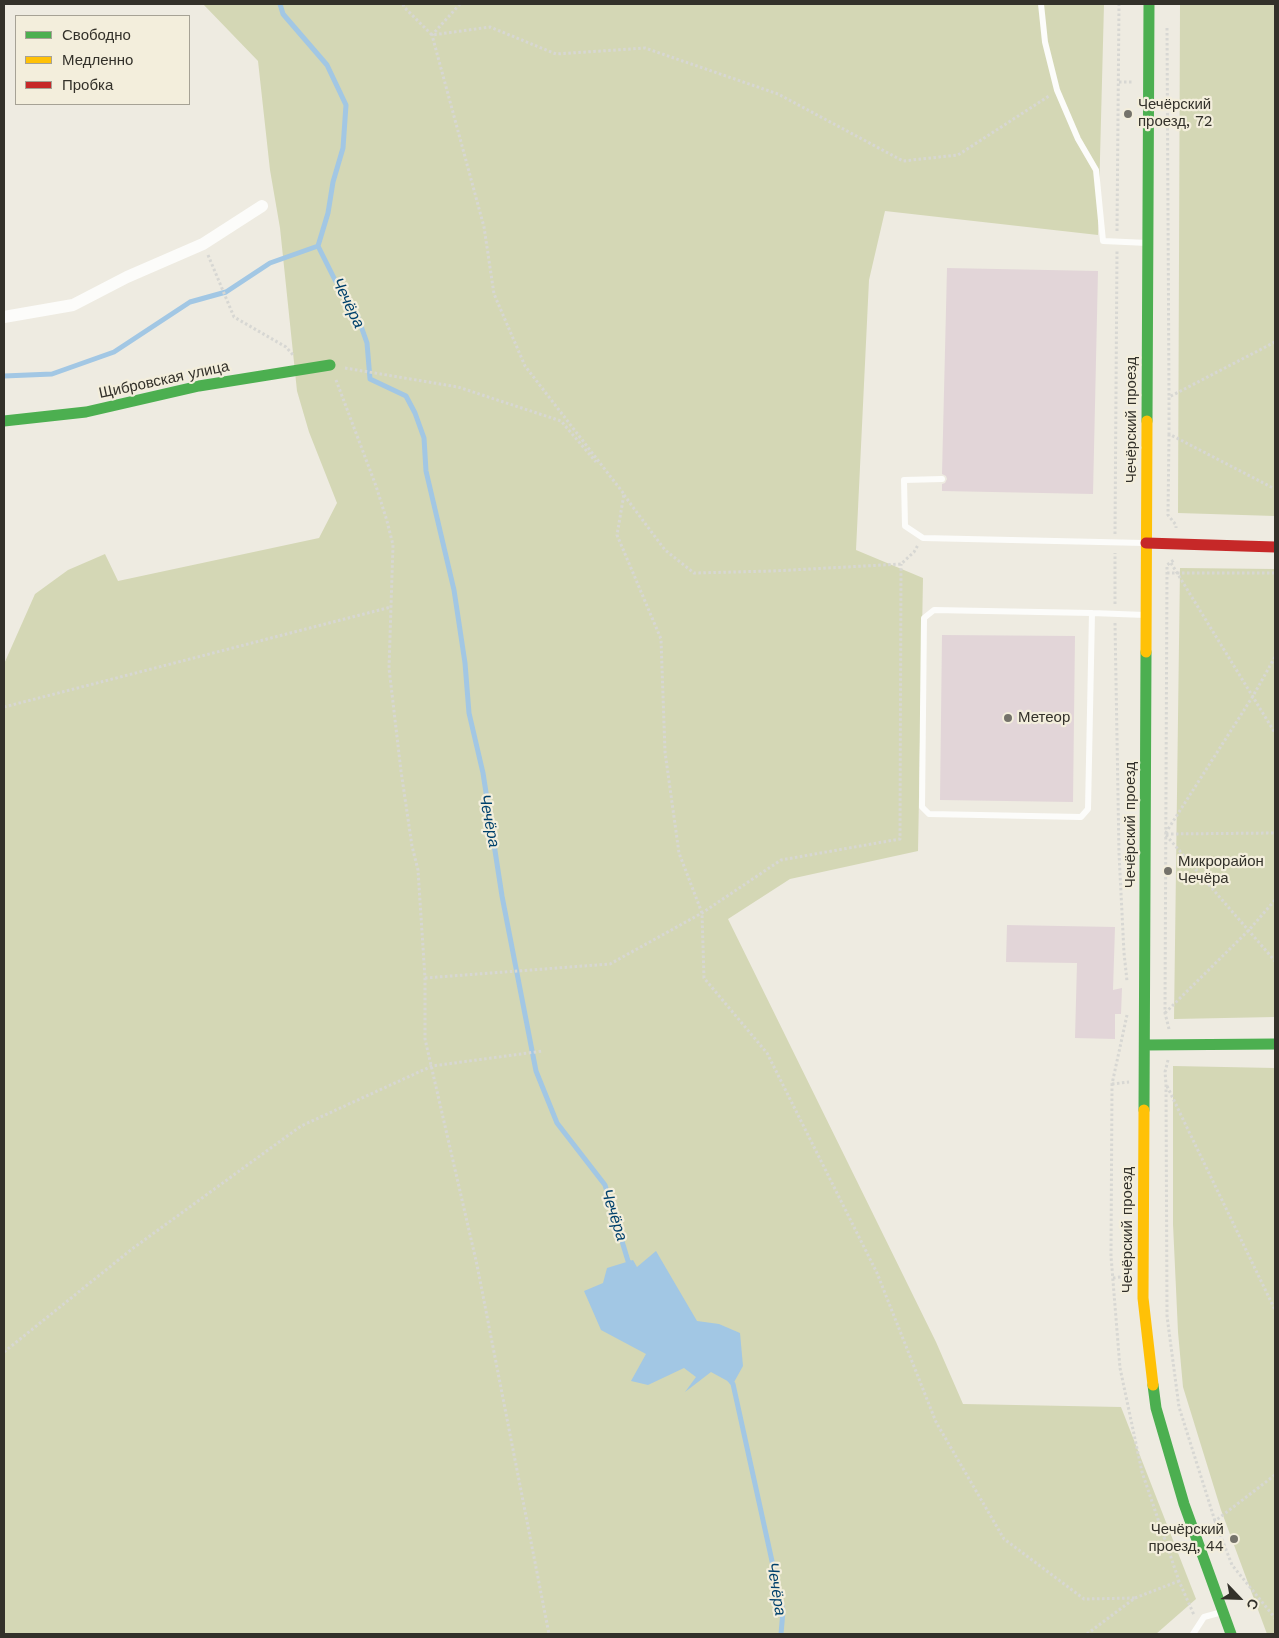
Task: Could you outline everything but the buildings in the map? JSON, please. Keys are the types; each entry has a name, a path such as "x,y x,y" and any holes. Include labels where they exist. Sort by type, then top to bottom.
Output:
{"main road":[{"name":"Чечёрский проезд","path":"1149,4 1143,1298 1156,1408 1184,1504 1231,1634"},
{"name":"Щибровская улица","path":"4,420 86,412 199,386 330,365"},
{"path":"1146,543 1275,547"},
{"path":"1145,1045 1275,1044"}],"street":[{"path":"4,317 73,304 128,276 203,244 262,206"}],"lane":[{"path":"1041,4 1044,42 1058,90 1078,139 1096,170 1103,241 1148,243"},
{"path":"942,480 904,480 905,526 922,538 1146,543"},
{"path":"1092,614 1088,808 1081,817 928,814 922,807 924,618 934,610 1146,615"},
{"path":"1193,1634 1204,1617 1223,1611"}],"path":[{"path":"403,4 432,35 484,228 494,294 525,366 665,550 694,573 773,571 901,564 914,552 922,538"},
{"path":"432,35 460,4"},
{"path":"1115,543 1119,4"},
{"path":"1167,24 1169,434 1275,489"},
{"path":"432,35 490,27 556,54 645,48 778,94 903,161 958,155 1058,90"},
{"path":"203,244 234,317 286,347 306,369"},
{"path":"1169,398 1275,342"},
{"path":"330,365 376,486 393,545 389,668 402,781 412,846 418,870 425,978 425,1039 477,1265 549,1634"},
{"path":"349,368 458,388 561,421 624,494"},
{"path":"624,494 617,535 661,639 665,752 680,853 702,913 704,978 767,1053 878,1273 936,1422 1004,1538 1084,1599 1135,1598"},
{"path":"1170,563 1178,573 1275,733"},
{"path":"425,978 610,964 702,913 782,860 900,839 901,564"},
{"path":"1168,573 1275,573"},
{"path":"4,707 391,607"},
{"path":"1165,834 1275,658"},
{"path":"1166,665 1165,1013 1169,1027 1168,1064 1165,1072 1166,1316 1179,1407 1215,1521 1232,1565 1275,1618"},
{"path":"1165,834 1275,833"},
{"path":"1165,834 1275,961"},
{"path":"1165,1013 1249,930 1275,900"},
{"path":"4,1352 132,1249 301,1126 432,1066 543,1051"},
{"path":"1166,1084 1275,1310"},
{"path":"1215,1521 1275,1475"},
{"path":"1087,1634 1135,1598 1179,1581"}],"green space":[{"path":"203,4 1104,4 1098,235 885,211 869,280 856,550 923,578 918,851 790,879 728,919 936,1342 963,1404 1121,1407 1196,1599 1156,1634 4,1634 4,664 35,594 68,570 105,554 118,581 319,538 337,503 309,432 297,391 280,228 270,170 258,61"},
{"path":"1180,4 1275,4 1275,516 1178,513"},
{"path":"1180,568 1275,569 1275,1017 1174,1019"},
{"path":"1173,1066 1275,1068 1275,1634 1267,1634 1221,1510 1183,1387 1178,1332 1173,1224"}],"water":[{"path":"656,1251 697,1321 719,1324 740,1333 743,1366 733,1384 711,1372 685,1392 696,1377 684,1368 648,1385 631,1381 646,1354 601,1330 584,1291 603,1283 607,1268 633,1260 637,1267"}],"waterway":[{"name":"Чечёра","path":"280,4 283,14 327,65 346,105 343,148 333,182 328,213 318,246 335,280 356,312 367,343 370,379 406,396 415,413 424,438 426,471 454,590 465,663 469,713 483,773 502,896 536,1071 557,1123 605,1185 628,1261 633,1266"},
{"path":"4,376 52,374 114,352 190,302 226,292 270,263 318,246"},
{"name":"Чечёра","path":"729,1379 733,1384 783,1611 781,1634"}],"traffic: fast":[{"path":"1147,421 1149,4"},
{"path":"4,421 86,412 199,386 330,365"},
{"path":"1144,1110 1146,652"},
{"path":"1145,1045 1275,1044"},
{"path":"1153,1385 1156,1408 1184,1504 1231,1634"}],"traffic: slow":[{"path":"1146,652 1147,421"},
{"path":"1144,1110 1143,1298 1153,1385"}],"traffic: jam":[{"path":"1146,543 1275,547"}],"place":[{"name":"Чечёрский проезд, 72","path":"1128,114"},
{"name":"Метеор","path":"1008,718"},
{"name":"Микрорайон Чечёра","path":"1168,871"},
{"name":"Чечёрский проезд, 44","path":"1234,1539"}]}
